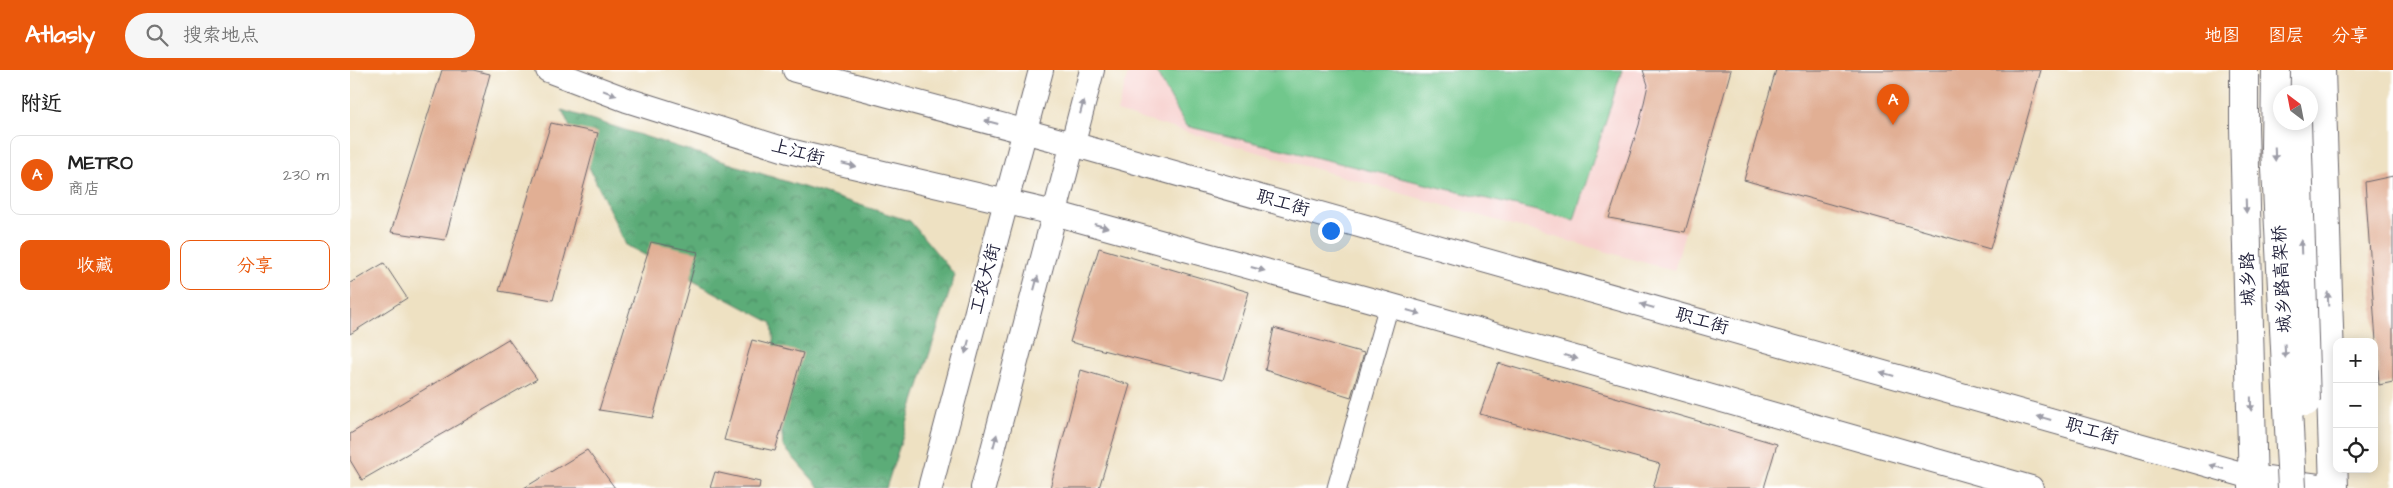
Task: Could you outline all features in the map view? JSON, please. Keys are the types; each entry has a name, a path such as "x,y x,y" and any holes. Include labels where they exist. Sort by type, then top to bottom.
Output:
{"highway":[{"name":"城乡路","path":"2244,70 2252,482"},
{"name":"城乡路高架桥","path":"2276,70 2275,148 2292,488"},
{"path":"2297,70 2297,85"},
{"path":"2321,70 2334,488"},
{"name":"城乡路高架桥","path":"2297,130 2310,488"}],"main road":[{"name":"上江街","path":"548,70 628,100 789,151 1054,213"},
{"path":"795,70 1072,144"},
{"name":"工农大街","path":"930,488 1041,70"},
{"path":"983,488 1092,70"},
{"name":"职工街","path":"1072,144 2252,482 2334,488"},
{"path":"1054,213 1389,305 2031,488"}],"lane":[{"path":"1337,488 1389,305"}],"shaded area":[{"path":"1129,70 1731,70 1674,271 1117,112"}],"green space":[{"path":"1155,70 1622,70 1574,220 1186,126"},
{"path":"562,110 910,221 955,275 886,488 820,488 783,446 772,323 626,245"}],"building":[{"path":"442,70 473,70 490,74 445,240 391,232"},
{"path":"1643,70 1731,70 1685,232 1609,218 1639,125 1648,85"},
{"path":"1776,70 2041,70 1990,249 1744,180"},
{"path":"551,123 598,133 553,300 499,291"},
{"path":"2393,176 2393,382 2379,385 2378,338 2376,338 2365,182"},
{"path":"651,242 698,252 653,418 599,410"},
{"path":"1099,248 1249,292 1223,380 1070,342"},
{"path":"384,263 407,298 350,334 350,283"},
{"path":"1274,328 1364,353 1351,397 1265,370"},
{"path":"508,339 537,379 362,480 350,460 350,434"},
{"path":"752,340 803,353 775,451 724,440"},
{"path":"1498,363 1777,444 1764,488 1653,488 1660,464 1480,414"},
{"path":"1081,370 1130,385 1099,488 1050,488"},
{"path":"587,450 615,488 524,488"},
{"path":"715,472 760,482 759,488 710,488"}],"place":[{"name":"METRO","path":"1893,125"}]}
